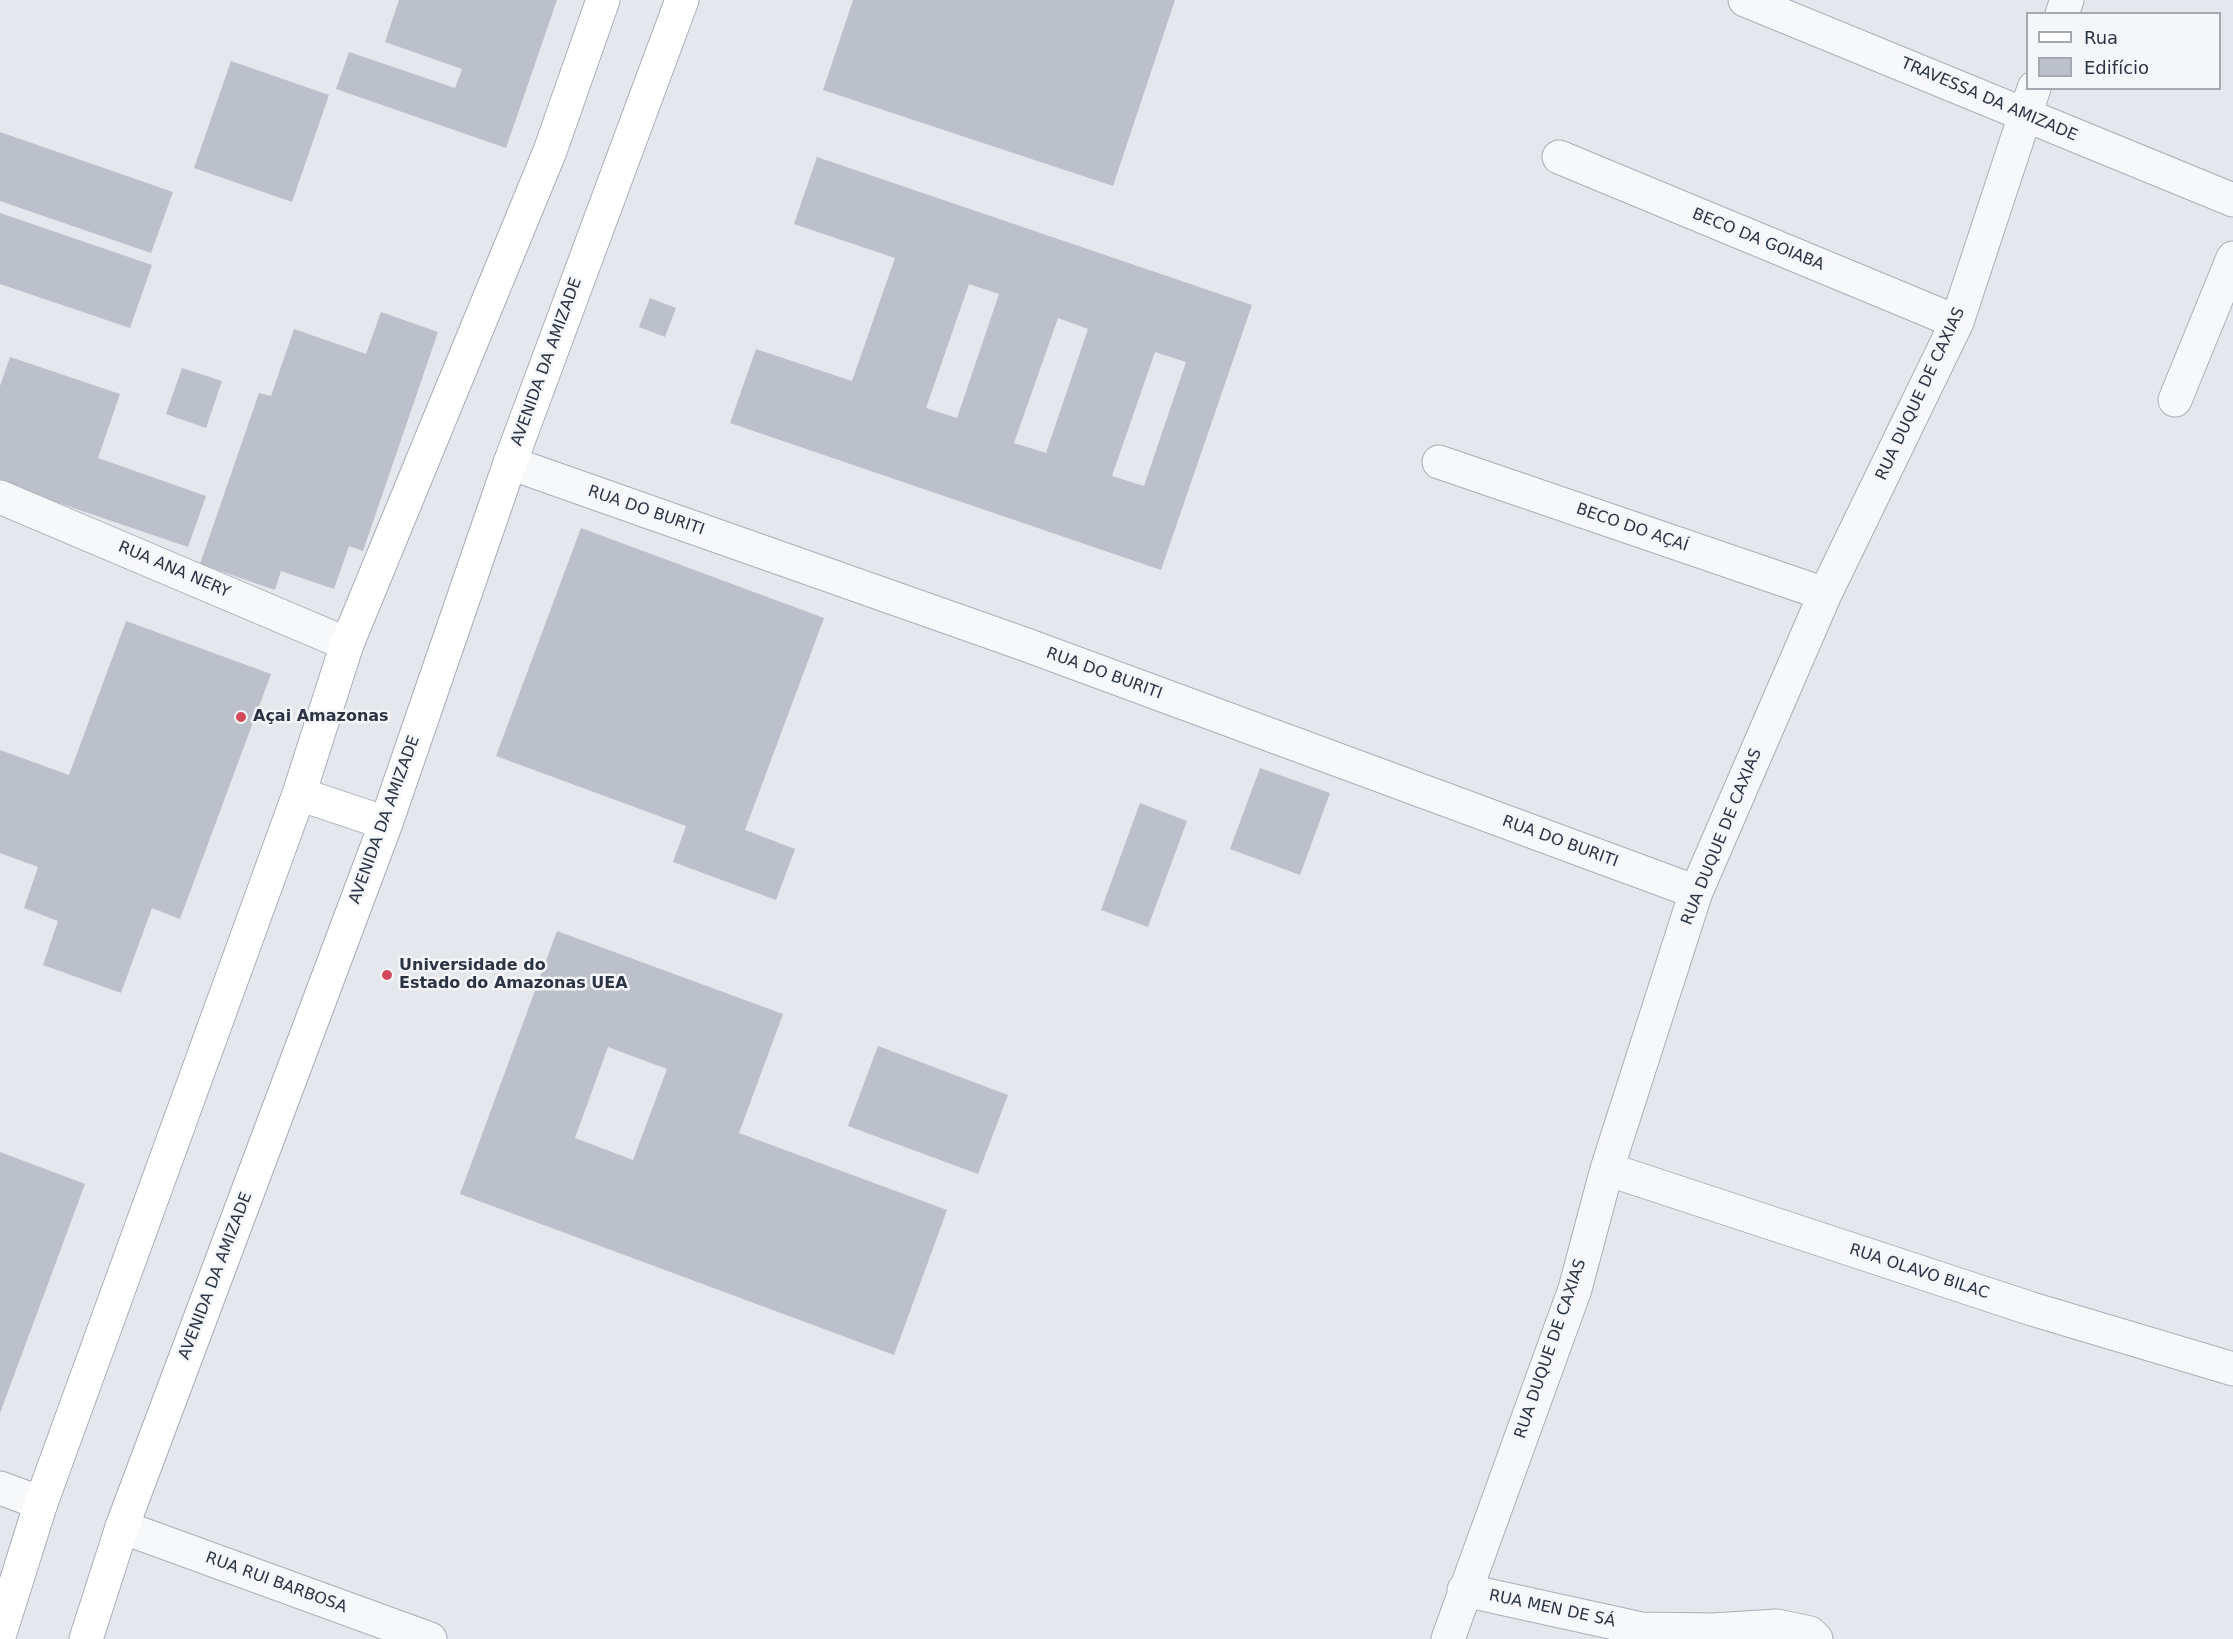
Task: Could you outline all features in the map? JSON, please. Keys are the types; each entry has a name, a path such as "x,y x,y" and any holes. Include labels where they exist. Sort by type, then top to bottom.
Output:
{"main road":[{"path":"0,1633 41,1503 299,794 347,644 550,152 603,0"},
{"name":"AVENIDA DA AMIZADE","path":"86,1639 122,1527 386,823 510,462 682,0"},
{"path":"299,794 386,823"}],"street":[{"name":"TRAVESSA DA AMIZADE","path":"1745,0 2029,102 2233,201"},
{"name":"RUA DUQUE DE CAXIAS","path":"1448,1639 1575,1289 1607,1169 1696,892 1825,594 1957,322 2029,102"},
{"name":"BECO DA GOIABA","path":"1559,157 1957,322"},
{"path":"2175,400 2233,258"},
{"name":"RUA DO BURITI","path":"510,462 1024,644 1696,892"},
{"name":"BECO DO AÇAÍ","path":"1439,462 1825,594"},
{"name":"RUA ANA NERY","path":"0,497 347,644"},
{"name":"RUA OLAVO BILAC","path":"1607,1169 2032,1309 2233,1368"},
{"path":"0,1488 41,1503"},
{"name":"RUA RUI BARBOSA","path":"122,1527 430,1639"},
{"name":"RUA MEN DE SÁ","path":"1464,1590 1642,1629 1713,1630 1777,1626 1810,1633 1816,1639"}],"building":[{"path":"399,0 557,0 506,148 336,89 349,52 455,88 462,69 385,42"},
{"path":"853,0 1175,0 1113,186 823,90"},
{"path":"231,61 329,95 292,202 194,168"},
{"path":"0,132 173,192 151,253 0,201"},
{"path":"817,157 1252,305 1161,570 730,423 756,349 852,381 895,258 794,224","holes":["969,284 999,294 957,418 926,408","1058,318 1088,329 1046,453 1014,443","1155,352 1186,362 1144,486 1112,476"]},
{"path":"0,213 152,265 130,328 0,284"},
{"path":"650,298 676,308 665,337 639,327"},
{"path":"381,312 438,332 363,551 349,546 334,589 281,571 275,590 200,564 259,393 271,396 294,329 366,354"},
{"path":"10,357 120,394 98,458 206,496 188,547 0,483 0,386"},
{"path":"182,368 222,381 206,428 166,414"},
{"path":"581,528 824,618 745,830 795,849 776,900 673,862 686,826 496,756"},
{"path":"126,621 271,674 180,919 152,908 121,993 43,965 58,921 24,908 38,867 0,853 0,750 69,775"},
{"path":"1260,768 1330,793 1300,875 1230,849"},
{"path":"1140,803 1187,821 1148,927 1101,910"},
{"name":"Universidade do Estado do Amazonas UEA","path":"557,931 783,1014 739,1133 947,1210 894,1355 460,1194","holes":["608,1047 667,1069 633,1160 575,1138"]},
{"path":"878,1046 1008,1095 978,1174 848,1126"},
{"path":"0,1152 85,1184 0,1413"}],"place":[{"name":"Açai Amazonas","path":"241,717"},
{"name":"Universidade do Estado do Amazonas UEA","path":"387,975"}]}
